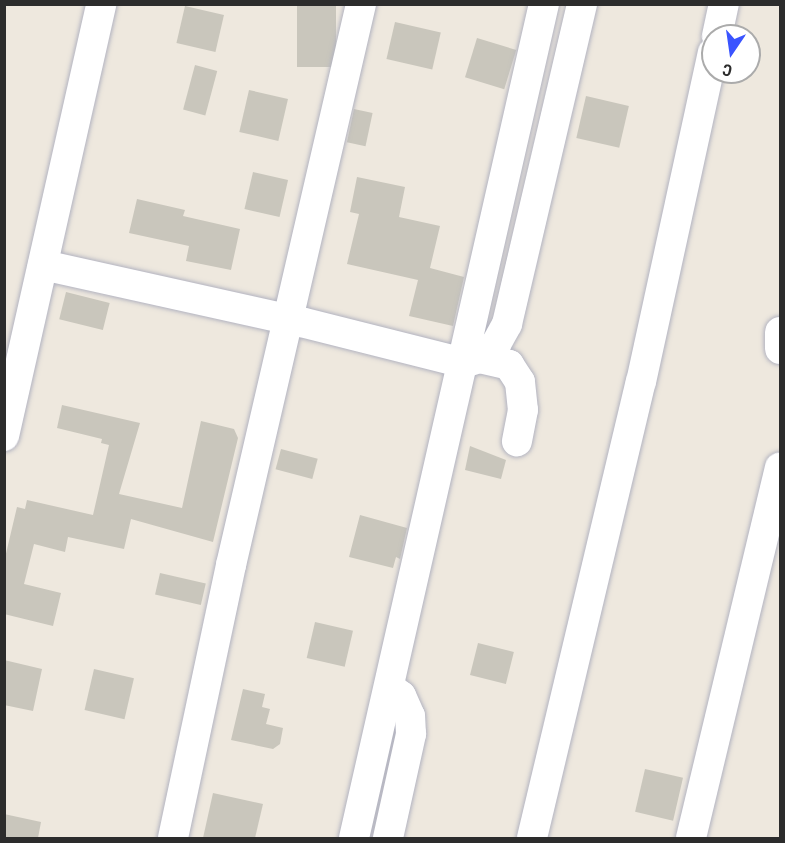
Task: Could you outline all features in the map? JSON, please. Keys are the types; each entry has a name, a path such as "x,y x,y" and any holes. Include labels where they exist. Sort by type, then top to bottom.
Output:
{"street":[{"path":"4,436 101,4"},
{"path":"173,838 361,4"},
{"path":"354,838 389,687 471,361 544,4"},
{"path":"471,361 496,344 507,324 582,4"},
{"path":"720,24 724,4"},
{"path":"532,838 641,382 706,84"},
{"path":"43,265 471,361 509,365 520,381 523,410 517,441"},
{"path":"780,332 780,349"},
{"path":"691,838 780,468"},
{"path":"388,838 411,734 406,706 401,696 389,687"}],"building":[{"path":"297,4 336,4 336,67 297,67"},
{"path":"185,6 224,15 215,52 176,43"},
{"path":"395,22 441,33 432,70 386,59"},
{"path":"477,38 516,50 504,89 465,77"},
{"path":"195,65 217,71 205,115 183,109"},
{"path":"249,90 288,99 278,141 239,132"},
{"path":"586,96 629,106 619,148 576,138"},
{"path":"354,109 373,113 366,146 347,142"},
{"path":"253,172 288,180 280,217 244,209"},
{"path":"357,177 405,187 399,217 440,226 430,268 464,277 453,326 409,316 418,280 347,264 359,214 350,212"},
{"path":"137,199 185,210 183,216 240,229 231,270 186,261 189,246 129,233"},
{"path":"66,292 110,303 103,330 59,319"},
{"path":"62,405 140,423 119,494 182,508 201,421 234,429 238,438 213,542 131,519 124,549 68,537 65,552 34,544 24,584 61,593 53,626 4,614 4,562 17,507 25,509 27,500 93,515 109,445 101,443 102,439 57,428"},
{"path":"470,446 506,460 501,479 465,470"},
{"path":"281,449 318,459 312,479 276,469"},
{"path":"360,515 407,528 400,559 396,557 393,568 349,557"},
{"path":"160,573 206,584 201,605 155,594"},
{"path":"315,622 353,631 345,667 307,658"},
{"path":"478,643 514,652 506,684 470,675"},
{"path":"4,660 42,669 33,711 4,705"},
{"path":"94,669 134,678 125,719 85,710"},
{"path":"243,689 265,694 262,707 270,709 266,724 283,728 280,744 273,749 231,740"},
{"path":"645,769 683,778 673,821 635,812"},
{"path":"213,793 263,804 255,838 203,838"},
{"path":"4,814 41,822 38,838 4,838"}]}
